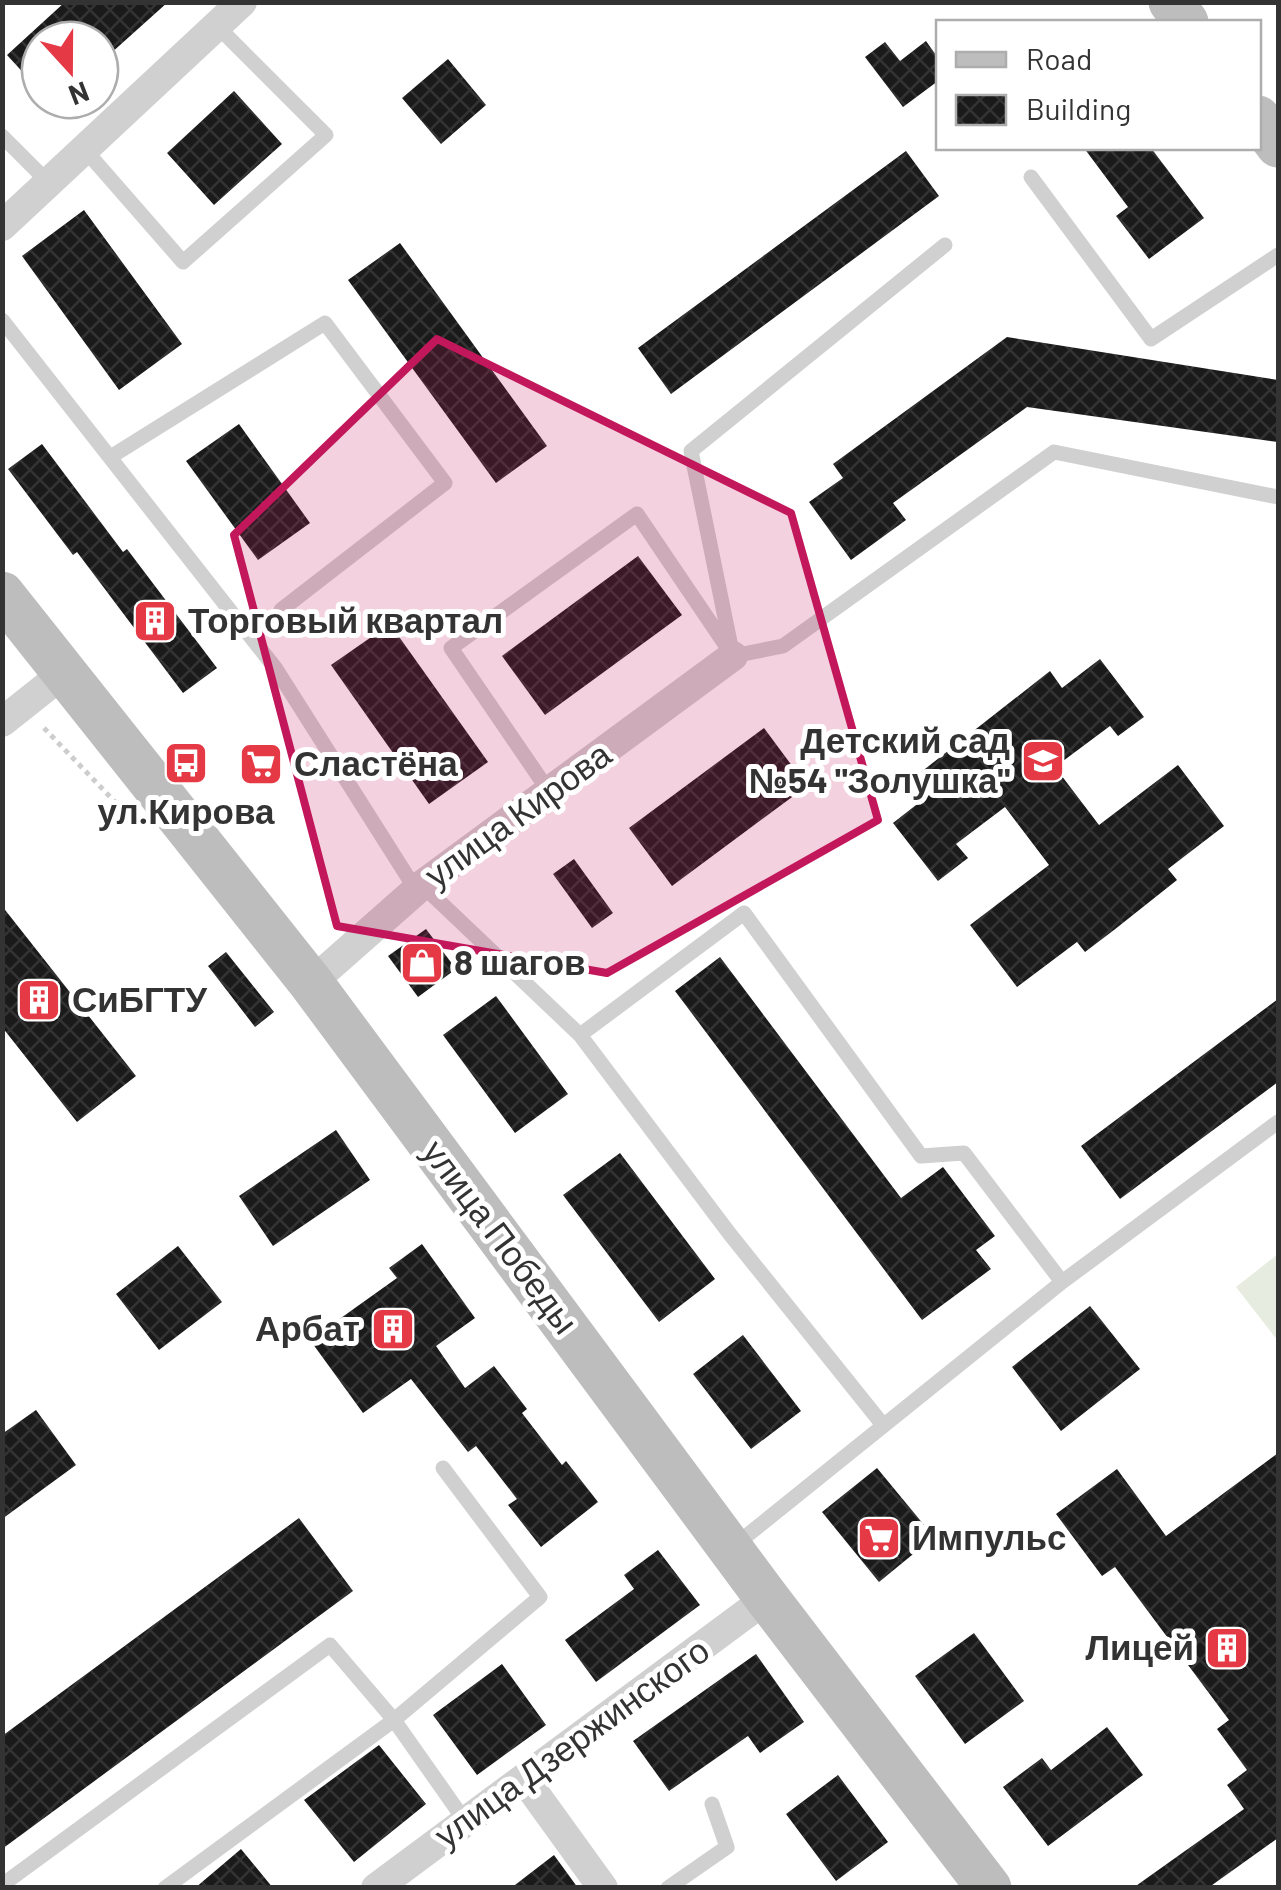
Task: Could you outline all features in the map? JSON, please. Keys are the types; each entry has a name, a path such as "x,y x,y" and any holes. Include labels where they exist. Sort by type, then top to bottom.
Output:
{"street":[{"path":"2,226 242,2"},
{"path":"1261,122 1278,145"},
{"name":"улица Победы","path":"2,594 310,983 988,1888"},
{"name":"улица Кирова","path":"310,983 422,884 550,794 733,656"},
{"path":"2,722 65,672"},
{"name":"улица Дзержинского","path":"376,1888 767,1598"},
{"path":"526,1780 603,1888"}],"lane":[{"path":"86,150 183,262 326,135 217,26"},
{"path":"2,136 48,183"},
{"path":"1031,177 1152,339 1278,256"},
{"path":"733,656 691,452 945,245"},
{"path":"2,320 276,669 408,878 422,884 580,1035 729,1234 884,1425"},
{"path":"112,456 326,323 446,483 281,610"},
{"path":"733,656 783,646 1054,452 1278,496"},
{"path":"550,794 451,648 637,514 733,656"},
{"path":"580,1035 744,913 921,1156 964,1153 1062,1282"},
{"path":"731,1549 1062,1282 1278,1122"},
{"path":"165,1888 394,1720 540,1596 443,1468"},
{"path":"2,1885 330,1644 394,1720 466,1821"},
{"path":"668,1888 727,1847 712,1804"}],"highlighted area":[{"path":"437,339 791,513 878,820 607,973 337,926 234,535"}],"shaded area":[{"path":"1278,1254 1278,1341 1236,1287"}],"building":[{"path":"65,2 168,2 120,45 120,20 45,20"},
{"path":"926,41 936,55 936,82 903,107 865,57 885,42 900,61"},
{"path":"20,43 20,69 7,55"},
{"path":"448,59 486,105 441,144 402,98"},
{"path":"234,91 282,144 214,205 167,153"},
{"path":"1085,150 1153,150 1204,218 1149,259 1116,216 1128,207"},
{"path":"906,151 939,196 671,394 638,348"},
{"path":"84,210 182,344 119,390 22,256"},
{"path":"400,243 547,446 496,483 348,280"},
{"path":"1007,337 1278,380 1278,442 1027,407 893,503 906,520 851,560 809,502 843,478 833,464"},
{"path":"239,424 310,523 258,560 186,461"},
{"path":"42,444 217,668 183,693 77,552 73,555 8,469"},
{"path":"638,556 682,615 545,715 502,656"},
{"path":"390,624 488,762 429,804 331,665"},
{"path":"1100,659 1144,717 1118,736 1110,726 1055,767 1099,825 1178,765 1224,826 1168,869 1177,880 1114,930 1085,952 1077,942 1017,987 970,925 1049,865 1005,807 956,844 968,858 938,881 893,823 930,794 916,776 1050,671 1062,688"},
{"path":"764,728 807,786 672,886 629,828"},
{"path":"574,859 613,913 592,928 553,874"},
{"name":"СиБГТУ","path":"2,906 136,1076 77,1122 2,1027"},
{"name":"8 шагов","path":"426,929 456,969 418,997 388,956"},
{"path":"226,952 274,1012 255,1027 208,966"},
{"path":"720,957 901,1198 943,1167 995,1236 976,1250 991,1269 922,1320 675,991"},
{"path":"496,996 568,1094 515,1133 443,1035"},
{"path":"1278,999 1278,1082 1120,1199 1081,1146"},
{"path":"336,1130 370,1180 273,1246 239,1196"},
{"path":"620,1153 715,1279 659,1322 563,1195"},
{"path":"422,1244 475,1318 436,1346 465,1388 494,1366 527,1409 522,1413 562,1465 566,1461 598,1502 541,1547 508,1505 517,1499 476,1446 468,1452 411,1379 363,1413 310,1340 397,1278 389,1268"},
{"path":"178,1246 222,1302 159,1350 116,1294"},
{"path":"1090,1306 1140,1369 1061,1431 1012,1367"},
{"path":"743,1335 801,1411 751,1449 693,1374"},
{"path":"36,1410 76,1465 2,1519 2,1434"},
{"name":"Лицей","path":"1278,1453 1278,1838 1208,1888 1133,1888 1244,1809 1227,1785 1247,1770 1217,1729 1229,1720 1115,1567 1102,1576 1056,1514 1117,1469 1166,1536"},
{"path":"877,1468 934,1537 879,1582 822,1512"},
{"path":"299,1518 353,1591 2,1849 2,1736"},
{"path":"658,1550 700,1605 596,1682 565,1640 634,1589 624,1575"},
{"path":"974,1633 1024,1701 965,1744 915,1676"},
{"path":"756,1654 804,1722 760,1753 748,1736 669,1791 633,1741"},
{"path":"502,1664 546,1725 477,1775 433,1715"},
{"path":"1107,1727 1143,1775 1048,1846 1003,1787 1042,1758 1051,1770"},
{"path":"379,1745 426,1804 354,1862 304,1800"},
{"path":"838,1775 888,1842 836,1881 786,1814"},
{"path":"241,1849 273,1888 195,1888"},
{"path":"554,1855 578,1888 511,1888"}],"place":[{"name":"Торговый квартал","path":"155,621"},
{"name":"Детский сад №54 \"Золушка\"","path":"1043,761"},
{"name":"ул.Кирова","path":"186,763"},
{"name":"Сластёна","path":"261,764"},
{"name":"8 шагов","path":"422,963"},
{"name":"СиБГТУ","path":"39,1000"},
{"name":"Арбат","path":"393,1329"},
{"name":"Импульс","path":"879,1538"},
{"name":"Лицей","path":"1227,1648"}]}
